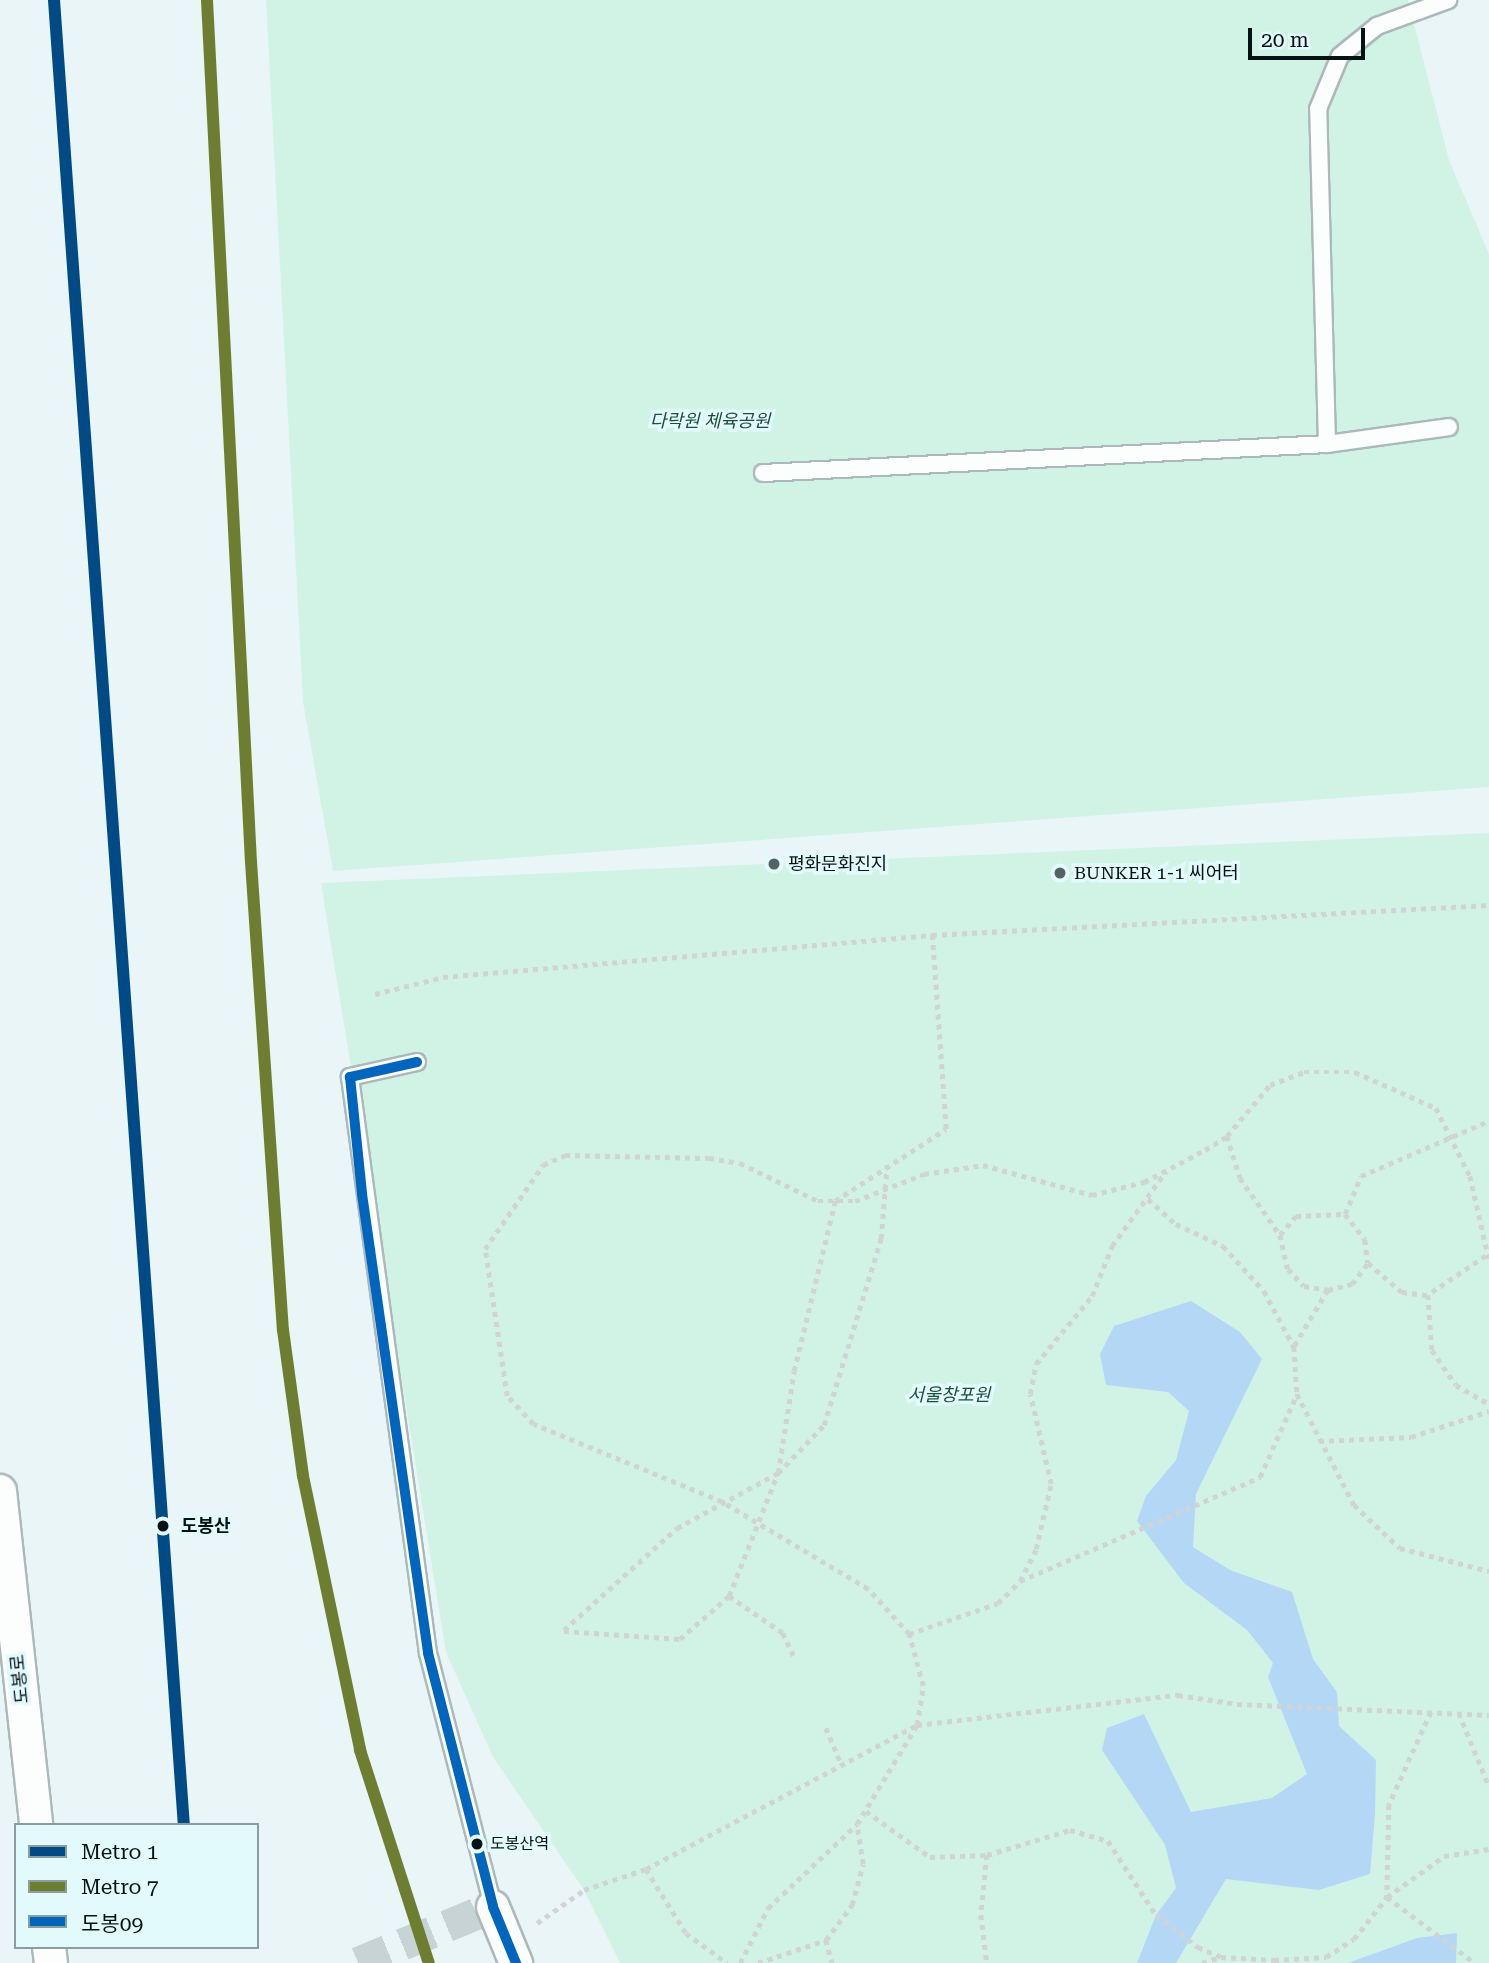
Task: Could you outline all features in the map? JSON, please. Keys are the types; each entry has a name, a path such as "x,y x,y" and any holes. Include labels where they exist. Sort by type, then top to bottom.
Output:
{"street":[{"name":"도봉로","path":"0,1491 36,1823"},
{"path":"493,1907 512,1953"}],"lane":[{"path":"1327,444 1328,307 1318,109 1340,56 1377,26 1448,0"},
{"path":"762,473 1327,444 1449,427"},
{"path":"417,1062 349,1077 428,1653 493,1907"}],"path":[{"path":"375,994 443,977 932,935 1489,905"},
{"path":"887,1165 882,1191 881,1238 824,1425 778,1473 677,1528 564,1631 680,1639 729,1596 778,1473 794,1371 835,1201 887,1165 946,1129 932,935"},
{"path":"740,1963 768,1908 857,1824 866,1811 917,1725 923,1686 909,1634 868,1589 759,1521 722,1502 533,1424 507,1396 485,1249 542,1165 565,1155 740,1163 818,1201 835,1201 882,1191 924,1174 983,1165 1092,1195 1167,1170 1227,1136 1270,1085 1304,1072 1355,1072 1436,1108 1486,1223 1488,1257 1428,1295 1402,1292 1368,1263"},
{"path":"1345,1214 1361,1176 1447,1136 1489,1121"},
{"path":"1227,1136 1240,1178 1280,1235 1289,1269 1304,1286 1328,1290 1352,1284 1368,1263 1366,1241 1345,1214"},
{"path":"909,1634 998,1603 1020,1581 1036,1549 1051,1484 1030,1394 1036,1364 1092,1296 1112,1246 1167,1170"},
{"path":"1147,1199 1176,1224 1223,1246 1264,1291 1294,1347 1297,1394 1354,1505 1400,1548 1489,1571"},
{"path":"1280,1235 1296,1216 1345,1214"},
{"path":"1294,1347 1328,1290"},
{"path":"1428,1295 1432,1350 1456,1385 1489,1404"},
{"path":"1020,1581 1260,1478 1297,1394"},
{"path":"1319,1441 1411,1437 1489,1411"},
{"path":"729,1596 783,1633 795,1660"},
{"path":"512,1953 584,1890 646,1869 841,1763 917,1725 1178,1695 1237,1704 1489,1715"},
{"path":"1387,1897 1389,1805 1430,1712"},
{"path":"1459,1713 1489,1786"},
{"path":"825,1728 841,1763"},
{"path":"866,1811 930,1857 987,1854 1070,1830 1108,1842 1156,1915 1221,1957"},
{"path":"758,1963 825,1940 852,1905 863,1864 857,1824"},
{"path":"1202,1963 1221,1957 1326,1957 1354,1939 1387,1897 1444,1856 1489,1849"},
{"path":"987,1854 981,1915 987,1963"},
{"path":"646,1869 686,1933 727,1963"},
{"path":"1387,1897 1475,1963"},
{"path":"825,1940 832,1963"}],"green space":[{"name":"다락원 체육공원","path":"266,0 1408,0 1449,160 1489,254 1489,787 333,871 303,702"},
{"name":"서울창포원","path":"1489,833 1489,1963 620,1963 584,1890 493,1757 446,1652 321,883"}],"water":[{"path":"1191,1301 1240,1332 1262,1359 1196,1494 1193,1547 1230,1570 1292,1592 1313,1659 1337,1692 1339,1726 1376,1760 1375,1815 1370,1874 1319,1890 1226,1879 1176,1963 1137,1963 1156,1915 1176,1888 1165,1845 1102,1750 1107,1728 1144,1714 1191,1812 1272,1798 1307,1774 1268,1677 1273,1663 1247,1630 1184,1583 1137,1521 1146,1496 1176,1460 1189,1411 1168,1392 1106,1385 1100,1354 1114,1326"},
{"path":"1457,1933 1456,1963 1348,1963 1417,1938"}],"tunnel":[{"path":"358,1963 493,1907"}],"metro line":[{"name":"1","path":"54,0 184,1823"},
{"name":"7","path":"207,0 251,862 283,1330 303,1476 360,1750 429,1963"}],"transit line":[{"name":"도봉09","path":"417,1062 350,1077 362,1194 428,1653 493,1907 516,1963"}],"place":[{"name":"평화문화진지","path":"774,864"},
{"name":"BUNKER 1-1 씨어터","path":"1060,873"},
{"name":"도봉산","path":"163,1526"},
{"name":"도봉산역","path":"477,1844"}]}
